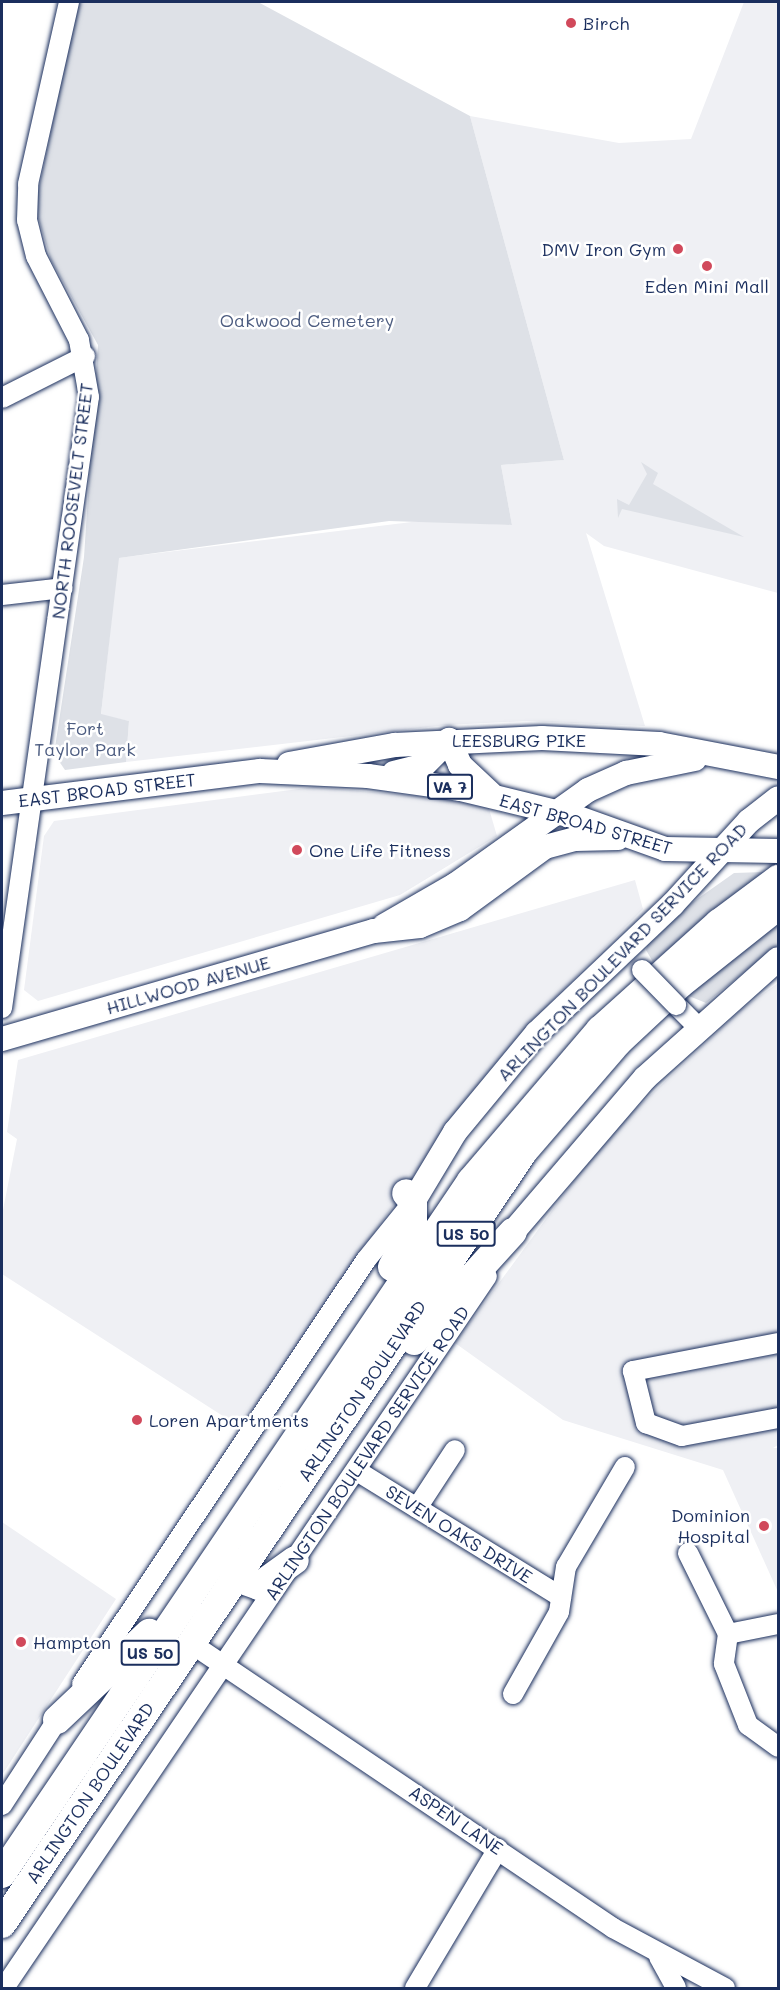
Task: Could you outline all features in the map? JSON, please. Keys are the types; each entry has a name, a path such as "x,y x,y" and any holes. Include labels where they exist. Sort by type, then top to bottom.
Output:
{"highway":[{"name":"ARLINGTON BOULEVARD","path":"2,1875 353,1349 471,1181 546,1089 664,970 778,879"},
{"name":"ARLINGTON BOULEVARD","path":"2,1924 332,1438 489,1200 561,1104 680,984 778,906"},
{"path":"299,1430 413,1227 410,1198"},
{"path":"332,1438 513,1232"},
{"path":"295,1560 259,1586 237,1578 234,1548 327,1409 353,1349"},
{"path":"57,1720 188,1596"}],"main road":[{"name":"LEESBURG PIKE","path":"260,771 343,753 449,741 600,740 659,744 711,758 778,767"},
{"path":"368,776 423,766 449,741 460,765 495,797"},
{"name":"HILLWOOD AVENUE","path":"374,931 455,885 552,812 626,773 711,758"},
{"name":"EAST BROAD STREET","path":"2,803 260,771 368,776 495,797 552,812 665,849 778,851"},
{"name":"ARLINGTON BOULEVARD SERVICE ROAD","path":"410,1198 449,1141 524,1048 622,949 778,798"},
{"name":"HILLWOOD AVENUE","path":"2,1039 374,931 420,926 460,909 527,858 560,842 633,839"},
{"name":"ARLINGTON BOULEVARD SERVICE ROAD","path":"513,1232 595,1132 698,1027 778,959"}],"street":[{"name":"NORTH ROOSEVELT STREET","path":"2,1008 89,398 84,356 36,256 26,204 69,2"},
{"path":"2,398 84,356"},
{"path":"2,595 63,588"},
{"path":"622,949 698,1027"},
{"name":"ARLINGTON BOULEVARD SERVICE ROAD","path":"2,1805 366,1260 410,1198"},
{"name":"ARLINGTON BOULEVARD SERVICE ROAD","path":"4,1989 223,1664 357,1471 513,1232"},
{"path":"778,1343 633,1371 646,1423 682,1436 778,1418"},
{"path":"417,1508 455,1450"},
{"path":"513,1694 559,1612 566,1567 625,1467"},
{"name":"SEVEN OAKS DRIVE","path":"357,1471 561,1597"},
{"path":"688,1553 728,1634 723,1664 736,1707 757,1736 778,1747"},
{"path":"728,1634 778,1624"},
{"name":"ASPEN LANE","path":"192,1644 655,1953 725,1989"},
{"path":"415,1989 498,1849"},
{"path":"655,1953 676,1989"}],"shaded area":[{"path":"744,2 778,2 778,593 604,546 586,533 645,726 527,721 446,725 126,762 129,721 101,715 118,558 420,521 512,525 501,465 564,460 470,116 619,143 691,139"},
{"path":"314,787 487,802 497,836 400,895 38,1001 24,990 44,836 54,821"},
{"path":"635,880 643,909 546,1007 457,1113 240,1427 2,1274 2,1215 17,1139 7,1132 18,1060"},
{"path":"778,983 778,1445 773,1448 778,1448 778,1592 723,1470 563,1420 455,1343 606,1137 743,1008"},
{"path":"2,1522 116,1599 2,1775"}],"green space":[{"name":"Oakwood Cemetery","path":"78,2 258,2 470,116 564,460 501,465 512,525 389,521 119,558 101,714 129,721 126,762 65,770 54,754 84,557 98,345 51,260 35,207"},
{"path":"641,462 658,473 653,484 744,537 622,509 618,518 617,499 629,505 647,474"},
{"path":"766,872 653,962 646,950 650,937 669,919 734,873"},
{"path":"778,921 778,945 706,1003 684,994"}],"place":[{"name":"Birch","path":"571,23"},
{"name":"DMV Iron Gym","path":"678,249"},
{"name":"Eden Mini Mall","path":"707,266"},
{"name":"One Life Fitness","path":"297,850"},
{"name":"Loren Apartments","path":"137,1420"},
{"name":"Dominion Hospital","path":"764,1526"},
{"name":"Hampton","path":"21,1642"}],"park label":[{"name":"Fort Taylor Park","path":"85,739"}]}
